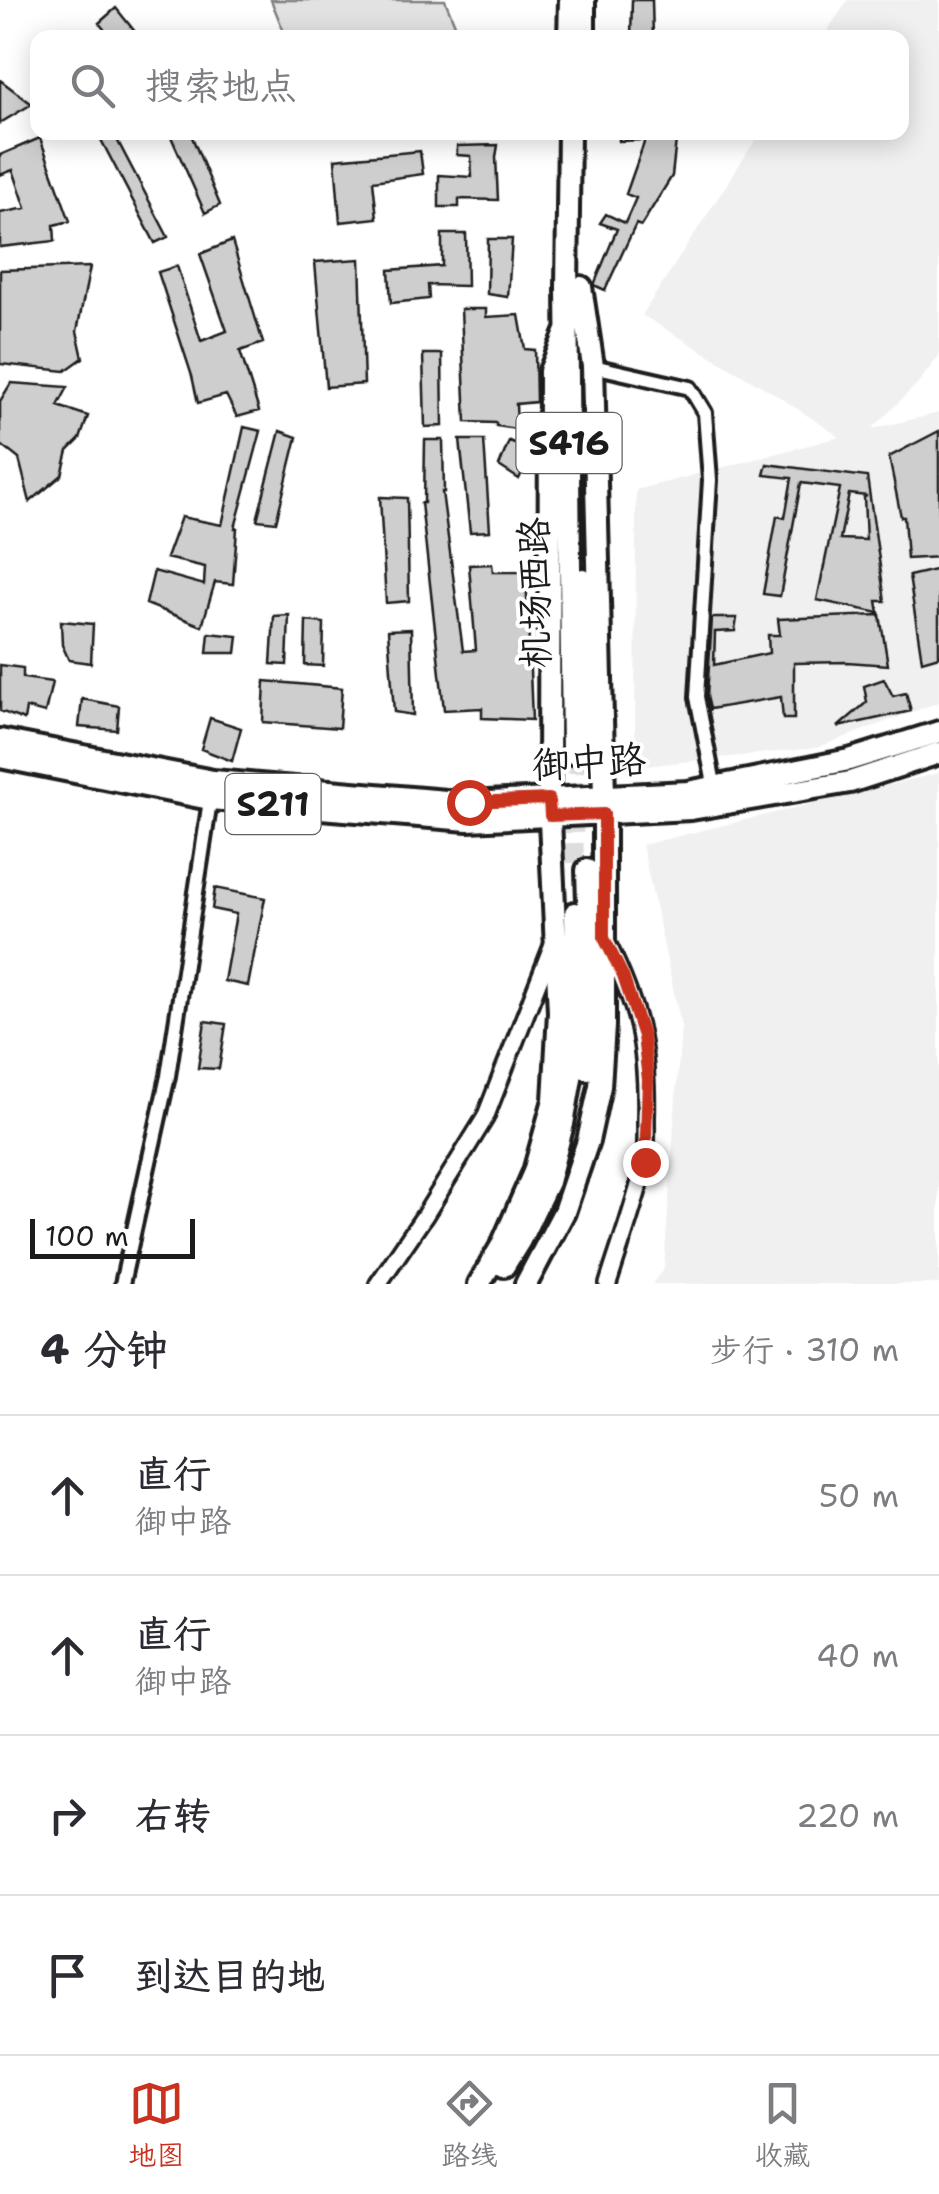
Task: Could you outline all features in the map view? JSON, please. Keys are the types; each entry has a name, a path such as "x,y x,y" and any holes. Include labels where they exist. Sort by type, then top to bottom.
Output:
{"main road":[{"path":"570,0 570,30"},
{"path":"584,0 584,30"},
{"name":"机场西路","path":"569,140 568,328 579,753 580,288"},
{"name":"S416","path":"580,288 582,140"},
{"path":"526,1284 564,1212 588,1141 600,1086 604,1026 604,805 593,366 580,288"},
{"path":"479,1284 502,1245 534,1172 554,1100 560,1012 549,807 550,371 568,328"},
{"name":"御中路","path":"0,758 212,790 468,820 549,807 604,805 691,810 717,796 939,732"},
{"name":"御中路","path":"0,740 212,790"},
{"name":"御中路","path":"717,796 850,782 939,753"},
{"path":"493,1284 548,1182 563,1124 577,1021 581,871 591,996 587,1106 571,1164 541,1237 510,1284"}],"street":[{"path":"593,366 690,388 705,413 710,480 696,697 717,796"},
{"path":"122,1284 168,1076 212,790"},
{"path":"378,1284 485,1118 556,936"},
{"path":"604,938 623,976 643,1036 648,1080 645,1162 608,1284"}],"shaded area":[{"path":"271,0 445,0 457,30 283,30"},
{"path":"848,0 939,0 939,356 872,429 939,413 939,702 816,748 635,767 636,490 840,437 642,315 755,140 909,140 909,30 828,30"},
{"path":"939,773 939,1284 652,1284 664,1269 681,1025 642,845"}],"building":[{"path":"632,0 652,0 653,30 631,30"},
{"path":"116,8 134,30 105,30 99,23"},
{"path":"0,80 30,105 0,123"},
{"path":"41,140 70,221 54,225 55,241 0,247 0,213 26,208 13,170 0,175 0,155"},
{"path":"101,140 117,140 168,237 155,243"},
{"path":"173,140 193,140 220,205 205,213"},
{"path":"645,140 676,140 672,176 641,226 636,224 605,290 594,285 617,229 600,223 606,214 625,223 636,198 626,194"},
{"path":"498,145 498,200 459,199 459,207 439,207 439,175 472,177 471,156 457,155 457,146"},
{"path":"420,151 423,174 373,181 377,218 340,222 335,159"},
{"path":"442,234 466,234 467,286 428,285 429,299 391,303 389,270 442,266"},
{"path":"488,239 512,239 508,297 487,294"},
{"path":"232,241 263,343 240,351 259,411 237,417 226,395 198,403 158,272 177,266 201,341 227,331 200,254"},
{"path":"360,259 364,384 326,387 315,262"},
{"path":"90,267 77,331 83,358 65,371 0,364 0,270"},
{"path":"461,309 486,309 486,317 519,315 525,349 535,350 536,402 516,404 517,429 496,423 466,422"},
{"path":"423,354 442,354 443,426 425,427"},
{"path":"11,383 68,387 58,406 88,416 80,439 68,451 62,475 30,502 19,459 0,444 0,401"},
{"path":"244,427 261,431 235,528 233,584 215,582 202,626 146,604 154,571 204,585 205,567 166,558 181,517 222,525"},
{"path":"280,431 297,437 276,522 257,520"},
{"path":"939,431 939,557 907,559 904,517 889,457"},
{"path":"425,440 443,440 442,492 463,651 476,650 469,565 492,564 493,572 526,572 532,720 482,718 482,708 444,710 421,503"},
{"path":"460,440 484,440 490,531 470,532"},
{"path":"509,441 533,451 519,479 499,466"},
{"path":"767,464 867,477 885,601 877,601 879,613 817,600 840,488 801,483 780,596 763,594 777,516 785,518 792,478 764,475","holes":["849,494 867,496 866,540 840,539"]},
{"path":"380,497 407,498 409,601 386,603"},
{"path":"939,569 939,656 922,661 909,576"},
{"path":"289,615 287,665 271,664 274,616"},
{"path":"880,615 888,665 794,663 794,719 783,719 781,697 710,709 707,696 712,618 737,618 735,631 715,632 714,665 769,653 768,635 780,635 778,619"},
{"path":"61,621 93,624 91,663 69,660 62,645"},
{"path":"306,621 324,623 323,666 305,665"},
{"path":"411,629 413,715 394,712 388,630"},
{"path":"209,633 238,636 236,653 207,653"},
{"path":"0,665 23,668 23,678 52,682 45,713 26,708 24,720 0,711"},
{"path":"884,679 893,696 906,693 911,711 838,727 867,702 864,686"},
{"path":"265,681 342,688 339,728 263,722"},
{"path":"82,699 119,706 117,730 79,727"},
{"path":"210,718 241,728 232,761 201,749"},
{"path":"215,888 265,898 248,986 224,981 236,914 212,909"},
{"path":"205,1021 226,1024 219,1069 198,1068"}],"tunnel":[{"path":"586,752 587,813"},
{"path":"572,753 574,871"}],"route":[{"path":"469,802 549,799 550,816 604,814 604,938 623,976 643,1036 648,1080 645,1162"}]}
